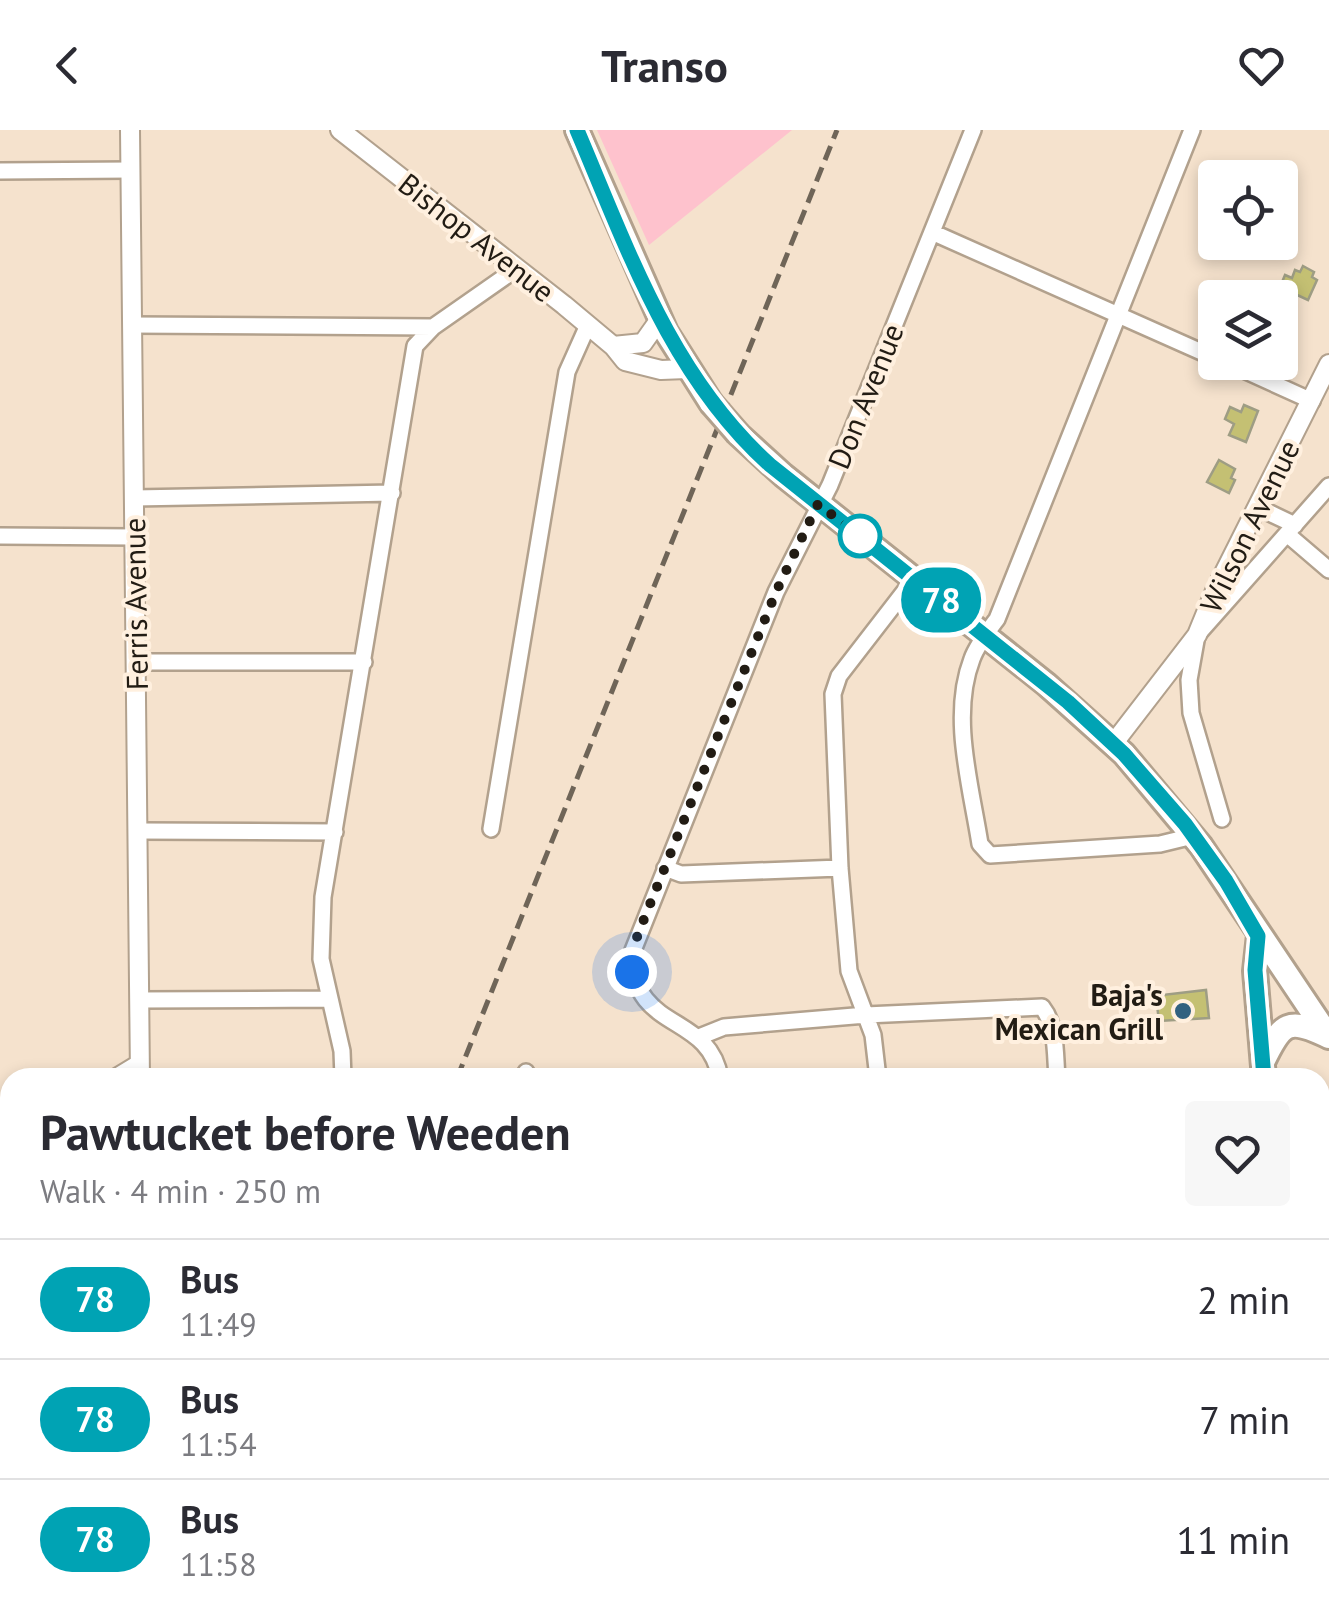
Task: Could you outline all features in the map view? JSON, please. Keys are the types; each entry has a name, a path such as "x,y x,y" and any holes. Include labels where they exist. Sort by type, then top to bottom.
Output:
{"main road":[{"path":"577,130 660,319 711,403 738,434 818,504 986,635 1113,744 1194,836 1329,1037"},
{"path":"1258,936 1255,970 1263,1068"},
{"path":"1264,1068 1273,1040 1282,1028 1302,1024 1329,1037"}],"street":[{"name":"Ferris Avenue","path":"130,130 140,1068"},
{"name":"Bishop Avenue","path":"340,130 588,325 625,361 687,369"},
{"name":"Don Avenue","path":"698,1036 653,1010 638,992 632,953 776,592 830,485 973,130"},
{"path":"1192,130 997,620 972,658 963,734 980,844 990,855 1160,844 1194,836"},
{"path":"0,171 131,170"},
{"path":"934,233 1198,350"},
{"path":"343,1068 321,960 320,935 415,346 433,327 516,269"},
{"path":"613,346 643,343 660,319"},
{"path":"132,325 433,327"},
{"path":"491,829 567,372 588,325"},
{"name":"Wilson Avenue","path":"1113,744 1196,635 1329,364"},
{"path":"1266,380 1312,401"},
{"path":"1222,820 1192,713 1189,680 1196,635 1329,486"},
{"path":"134,498 392,493"},
{"path":"1257,507 1291,530 1329,570"},
{"path":"0,536 134,537"},
{"path":"877,1068 873,1035 849,970 840,868 834,694 839,676 914,579"},
{"path":"136,662 364,662"},
{"path":"140,831 335,832"},
{"path":"665,868 681,874 840,868"},
{"path":"141,1000 329,999"},
{"path":"717,1068 712,1054 698,1036 724,1027 1042,1006 1054,1032 1056,1068"}],"lane":[{"path":"124,1068 140,1058"}],"shaded area":[{"path":"597,130 792,130 649,245"}],"building":[{"path":"1303,266 1314,272 1312,277 1317,280 1308,300 1298,295 1298,280 1283,280 1285,275 1292,278 1295,270 1300,272"},
{"path":"1244,405 1258,411 1246,442 1229,435 1234,424 1225,419 1230,407 1241,412"},
{"path":"1219,460 1235,469 1229,493 1207,482"},
{"name":"Baja's Mexican Grill","path":"1206,990 1209,1018 1159,1021 1157,1005 1163,1004 1162,995"}],"railway":[{"path":"461,1068 837,130"}],"bus line":[{"name":"78","path":"577,130 672,344 728,423 770,465 1080,713 1124,754 1185,824 1258,936 1255,970 1263,1068"}],"place":[{"name":"Baja's Mexican Grill","path":"1183,1011"}],"route":[{"path":"632,972 638,934 776,592 818,504 866,541 860,536"}]}
